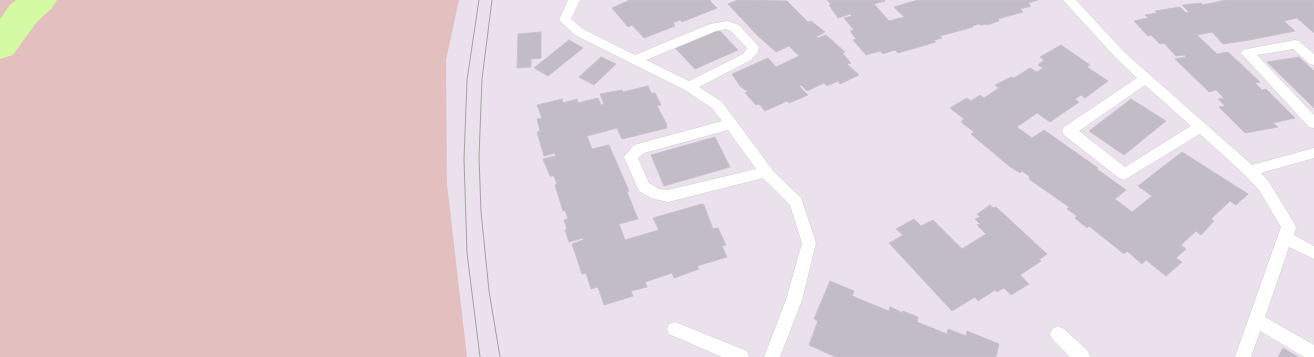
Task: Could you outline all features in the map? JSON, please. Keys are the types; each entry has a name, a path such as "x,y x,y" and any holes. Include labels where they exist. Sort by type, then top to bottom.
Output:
{"lane":[{"path":"574,0 565,20 579,32 689,87 717,105 766,172 796,202 809,243 804,266 776,356"},
{"path":"1069,0 1120,55 1250,171 1264,186 1289,227 1243,357"},
{"path":"635,60 714,27 727,25 735,28 753,47 752,52 747,57 689,87"},
{"path":"1314,61 1295,44 1247,53 1314,123"},
{"path":"1146,78 1069,131 1124,174 1201,127"},
{"path":"731,124 639,149 631,157 644,187 656,194 668,196 766,172"},
{"path":"1250,171 1314,153"},
{"path":"1285,238 1314,253"},
{"path":"1256,320 1314,354"},
{"path":"675,329 741,357"},
{"path":"1058,334 1082,357"}],"shaded area":[{"path":"0,0 459,0 446,60 447,184 467,357 0,357"}],"building":[{"path":"630,0 709,0 717,8 682,22 680,20 673,23 675,26 644,38 632,25 628,27 612,8"},
{"path":"738,0 787,1 808,22 811,21 825,32 816,37 818,38 826,35 845,52 842,53 851,63 847,64 859,75 840,84 838,81 827,86 824,83 807,91 801,85 799,86 808,95 789,103 787,101 765,111 759,104 756,105 745,93 748,92 740,86 732,74 768,58 776,67 799,56 789,46 776,52 757,35 728,4"},
{"path":"827,0 884,0 885,1 874,4 889,21 904,17 894,7 918,0 1038,0 1028,3 1031,6 1020,9 1023,12 998,19 999,21 990,24 979,24 940,36 942,38 934,40 936,42 898,53 895,50 883,54 880,51 866,55 853,40 856,39 850,31 854,30 844,18 852,16 850,14 838,18 829,5 831,4"},
{"path":"1226,0 1314,0 1314,33 1297,18 1284,21 1295,31 1249,40 1223,44 1212,32 1197,35 1217,54 1228,52 1260,82 1255,83 1262,90 1266,89 1295,118 1273,123 1278,127 1245,133 1219,107 1225,106 1218,99 1224,98 1216,90 1209,92 1175,59 1186,57 1185,55 1176,56 1164,43 1160,44 1151,35 1148,36 1134,21 1148,18 1145,15 1157,13 1155,11 1180,7 1186,13 1189,12 1182,5 1201,3 1202,5"},
{"path":"718,29 738,50 695,69 675,48"},
{"path":"541,32 541,58 531,59 531,67 517,68 518,34"},
{"path":"569,40 583,48 548,76 534,68"},
{"path":"1061,45 1090,65 1087,67 1108,81 1085,98 1081,95 1075,99 1079,102 1050,122 1037,113 1017,127 1032,138 1044,130 1098,168 1097,169 1126,190 1115,199 1132,212 1152,196 1138,186 1182,152 1248,194 1236,205 1230,201 1211,219 1214,221 1201,235 1196,231 1181,245 1186,249 1176,258 1182,262 1166,276 1146,260 1142,264 1127,251 1124,254 1089,226 1087,228 1075,218 1077,216 1067,209 1069,207 1029,179 1030,177 1022,171 1020,173 1009,166 971,134 974,132 961,122 964,119 950,108 967,98 971,101 980,95 984,98 999,88 995,85 1011,77 1014,78 1030,68 1037,72 1043,68 1038,65 1044,60 1040,57"},
{"path":"601,57 616,64 594,85 579,77"},
{"path":"1299,57 1314,71 1314,108 1267,62"},
{"path":"648,86 651,93 655,93 661,105 657,106 667,125 667,128 622,139 617,128 587,136 592,149 609,145 629,191 627,192 638,219 619,224 625,240 659,230 653,218 702,204 704,205 713,229 718,228 726,245 722,246 727,257 697,266 699,269 674,278 672,273 645,282 647,287 631,291 633,296 604,305 598,287 591,289 586,273 582,274 572,244 583,240 583,238 569,242 565,230 567,229 564,220 568,219 565,210 563,211 555,185 557,184 554,176 550,176 543,159 556,156 555,153 544,156 537,132 540,131 537,119 542,118 537,105 562,99 563,103 577,99 578,103 598,98 601,105 604,104 600,94 622,90 623,92"},
{"path":"1131,99 1166,121 1124,155 1089,131"},
{"path":"715,137 730,167 664,186 651,155"},
{"path":"990,205 993,208 996,207 1047,254 1039,260 1041,261 1020,275 1029,284 1011,295 1004,288 997,292 995,290 978,301 975,297 952,311 889,243 903,235 896,229 914,219 921,226 933,220 962,249 986,234 977,225 980,224 975,219 980,217 977,214"},
{"path":"830,281 854,291 852,296 889,311 890,307 903,313 903,311 918,317 917,322 947,334 948,329 966,336 967,331 999,344 996,357 836,357 809,345 818,321 814,319"},
{"path":"1283,348 1298,357 1278,357"}],"waterway":[{"path":"0,46 23,14 39,0"}],"tram line":[{"path":"479,0 467,80 464,159 467,253 480,357"},
{"path":"492,0 482,79 479,157 481,212 489,291 500,357"}]}
